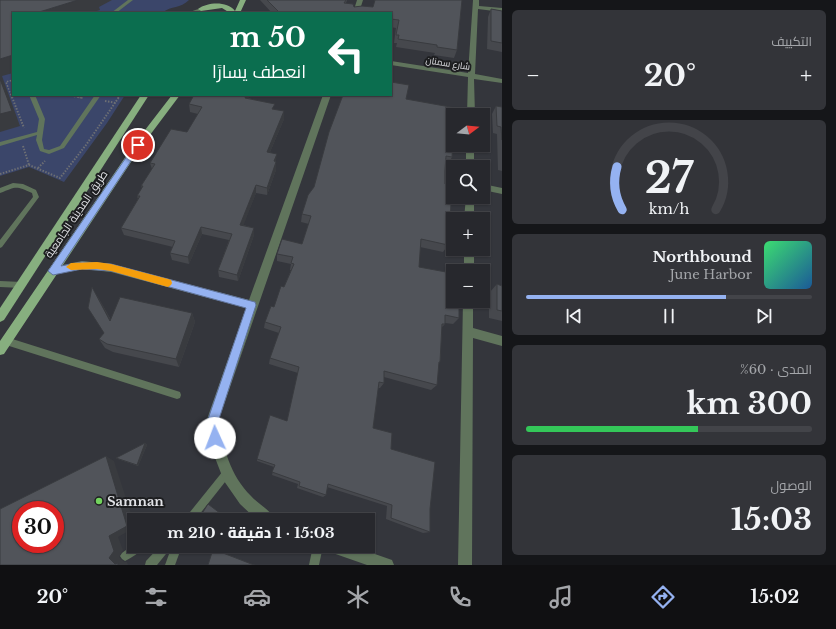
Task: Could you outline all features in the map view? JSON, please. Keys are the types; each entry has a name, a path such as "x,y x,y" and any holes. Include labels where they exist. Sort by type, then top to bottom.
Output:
{"main road":[{"path":"199,11 208,0"},
{"path":"237,12 243,0"},
{"path":"199,11 212,6 222,6 230,9 232,12"},
{"name":"طريق المدينة الجامعية","path":"0,317 144,96"},
{"name":"طريق المدينة الجامعية","path":"0,350 138,145 175,96"}],"street":[{"path":"356,12 360,0"},
{"path":"471,108 471,76 476,3 502,10"},
{"name":"شارع سمنان","path":"392,63 502,81"},
{"path":"258,513 238,492 226,474 217,450 213,419 327,96"},
{"path":"490,188 502,191"},
{"path":"53,271 82,265 111,268 252,305"},
{"path":"465,565 468,308"},
{"path":"468,332 502,341"},
{"path":"352,553 387,565"}],"lane":[{"path":"114,12 131,0"},
{"path":"125,5 125,12"},
{"path":"32,96 42,119 42,125 39,133 39,144 42,150 49,152 58,150 64,144 97,96"},
{"path":"0,144 39,133"},
{"path":"0,191 10,185 16,184 34,192 36,197 0,245"},
{"path":"0,284 22,284"},
{"path":"6,341 177,395"},
{"path":"195,513 226,474"},
{"path":"125,556 129,553"},
{"path":"150,565 161,553"},
{"path":"170,565 174,553"},
{"path":"314,565 317,553"}],"path":[{"path":"12,80 6,82 30,144 23,146 29,165"}],"shaded area":[{"path":"0,0 189,0 182,5 164,12 12,12 12,96 124,96 107,123 64,182 29,167 0,176"}],"building":[{"path":"0,0 78,0 39,12 12,12 12,55 0,59"},
{"path":"267,0 346,0 344,3 353,4 354,7 373,7 375,0 462,0 457,50 437,47 437,45 398,39 399,35 396,35 399,20 392,19 392,12 279,12"},
{"path":"491,9 502,11 502,43 491,41"},
{"path":"0,79 12,111 0,114"},
{"path":"392,82 409,85 406,99 456,108 446,108 446,152 452,152 452,157 446,156 446,204 451,204 450,212 446,212 446,245 421,239 419,267 446,272 446,308 459,308 459,318 445,315 445,324 442,324 437,385 384,371 384,383 379,382 373,428 392,433 391,449 435,462 430,509 430,532 391,518 392,505 328,484 326,495 299,486 300,482 272,472 275,465 257,459 270,415 287,421 299,367 270,358 281,327 265,322 271,306 274,307 281,286 284,287 294,264 291,263 293,257 277,254 282,239 302,244 311,216 302,214 308,195 314,187 329,132 343,96 392,96"},
{"path":"193,96 246,96 245,98 275,104 272,109 284,111 267,152 277,154 274,161 276,162 267,188 256,185 240,225 254,228 237,275 218,270 232,234 201,227 188,257 170,253 175,241 121,228 140,196 137,196 143,186 141,186 155,164 150,163 171,129 187,132 202,107 189,104"},
{"path":"496,106 502,107 502,140 501,127 497,126"},
{"path":"497,284 502,286 502,311 497,310"},
{"path":"92,287 110,321 120,297 192,313 176,359 107,344 99,339 104,333 88,308"},
{"path":"145,443 137,465 116,458"},
{"path":"106,456 127,526 109,536 114,551 109,558 115,564 118,563 118,565 0,565 0,509 12,503 12,553 64,553 64,501 16,501"},
{"path":"208,504 220,513 202,513"},
{"path":"212,553 223,553 254,565 208,565"}],"slow traffic":[{"path":"71,267 82,265 111,268 168,283"}],"place":[{"name":"Samnan","path":"99,501"}],"route":[{"path":"138,145 53,271 82,265 111,268 252,305 213,419 215,438"}]}
